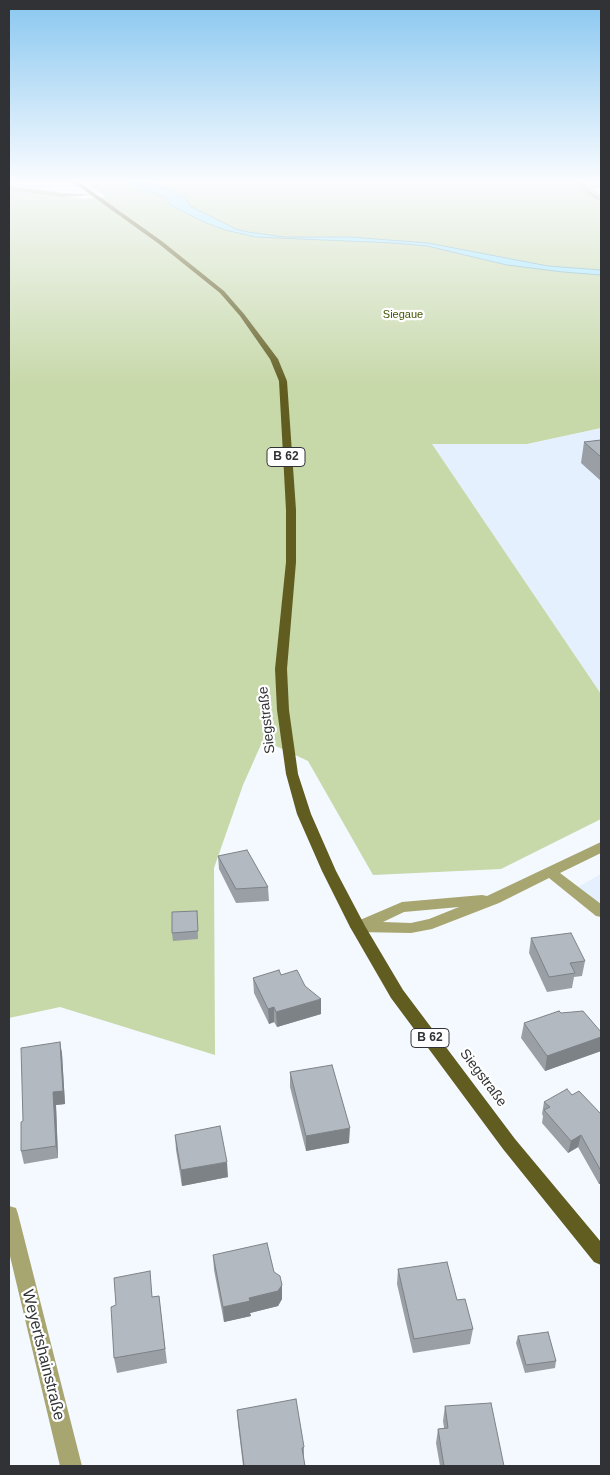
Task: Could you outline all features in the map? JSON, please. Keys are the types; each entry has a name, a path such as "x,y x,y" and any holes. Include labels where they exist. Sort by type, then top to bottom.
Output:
{"main road":[{"name":"Siegstraße","path":"168,249 222,292 242,315 274,359 283,381 291,528 291,562 281,669 286,741 292,774 304,814 358,928 403,1002 509,1144 601,1256"}],"street":[{"path":"358,928 412,928 432,924 494,899 601,847"},
{"path":"550,872 601,912"},
{"path":"358,928 402,907 494,899"},
{"name":"Weyertshainstraße","path":"9,1214 71,1466"}],"shaded area":[{"path":"601,428 601,694 432,444 527,444"},
{"path":"601,874 601,904 578,887"}],"green space":[{"name":"Siegaue","path":"9,249 601,249 601,428 527,444 432,444 601,694 601,819 501,869 373,875 308,761 263,740 243,785 214,868 215,1055 60,1007 9,1018"}],"water":[{"path":"439,249 458,249 548,266 601,270 601,275 563,272 507,265"}],"building":[{"path":"601,440 601,457 584,442"},
{"path":"247,850 268,887 236,889 218,856"},
{"path":"197,911 198,931 172,933 172,912"},
{"path":"571,933 585,961 570,963 575,973 549,977 531,938"},
{"path":"279,970 281,975 297,970 305,986 321,999 276,1012 274,1007 268,1009 253,978"},
{"path":"559,1011 561,1013 583,1011 601,1032 601,1037 547,1056 524,1023"},
{"path":"60,1042 63,1091 53,1092 56,1146 21,1151 21,1122 23,1121 21,1048"},
{"path":"332,1065 350,1128 306,1136 290,1072"},
{"path":"567,1089 572,1095 579,1091 601,1114 601,1171 581,1135 571,1141 544,1110 550,1107 544,1102"},
{"path":"220,1126 227,1162 181,1170 175,1135"},
{"path":"267,1243 274,1272 280,1276 282,1285 278,1291 249,1298 250,1301 223,1307 213,1255"},
{"path":"447,1262 457,1300 465,1299 473,1329 414,1339 398,1269"},
{"path":"150,1271 152,1297 159,1296 165,1349 114,1358 111,1307 116,1305 114,1278"},
{"path":"548,1332 556,1361 526,1365 518,1336"},
{"path":"296,1399 304,1447 302,1448 305,1466 244,1466 237,1410"},
{"path":"491,1403 504,1466 444,1466 438,1429 448,1428 445,1406"}]}
